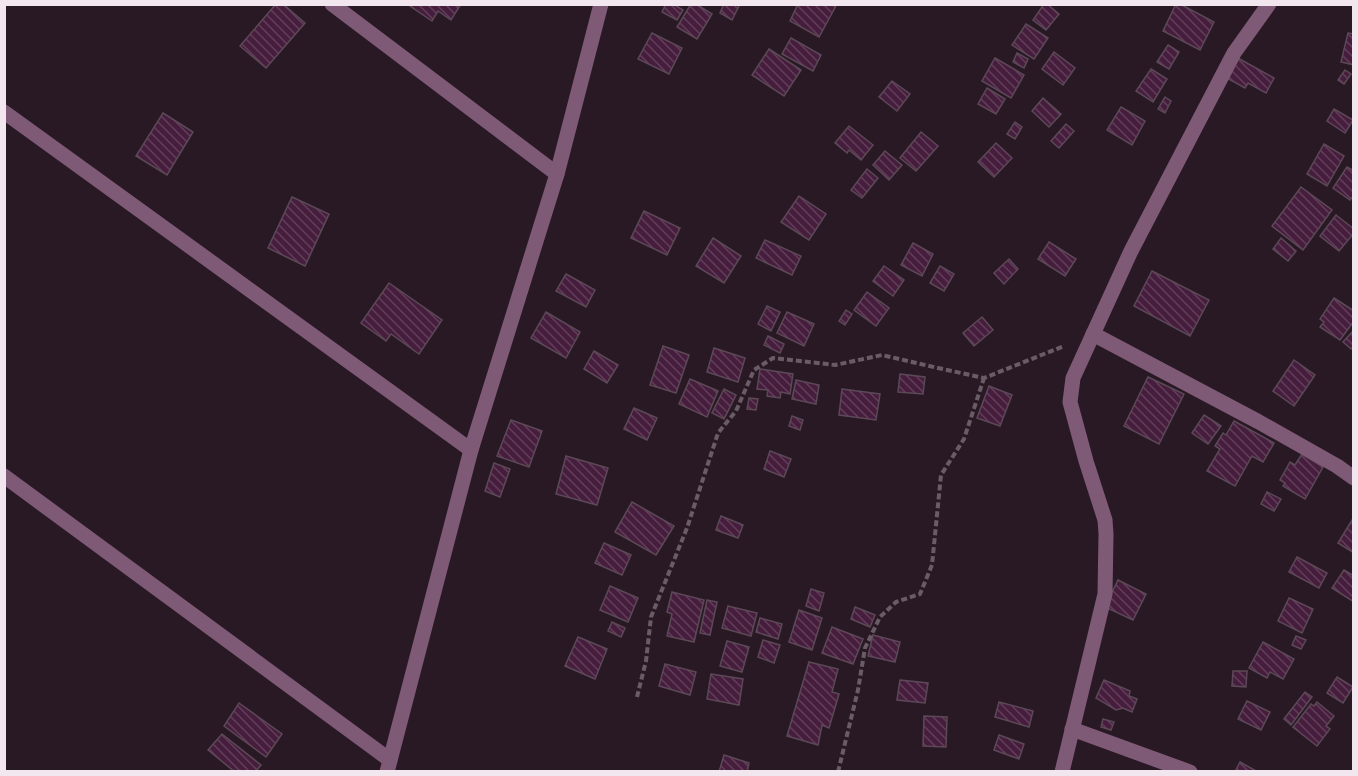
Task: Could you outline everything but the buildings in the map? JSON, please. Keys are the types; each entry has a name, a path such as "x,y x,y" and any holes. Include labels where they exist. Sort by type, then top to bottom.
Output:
{"street":[{"path":"332,4 557,174"},
{"path":"4,476 389,766 471,450 557,174 602,4"},
{"path":"1062,771 1105,594 1107,575 1105,520 1086,461 1071,402 1073,378 1131,251 1234,53 1269,4"},
{"path":"4,112 471,450"},
{"path":"1093,334 1259,422 1337,466 1353,478"},
{"path":"1072,729 1190,771"}],"path":[{"path":"637,697 646,661 651,617 687,528 718,433 736,411 754,370 773,358 835,364 882,355 984,378 1093,334"},
{"path":"838,771 858,690 865,648 880,616 896,602 920,594 932,565 941,475 964,439 984,378"}]}
